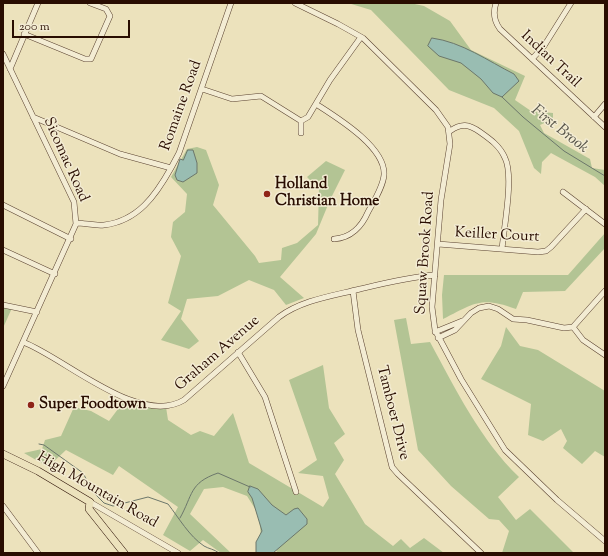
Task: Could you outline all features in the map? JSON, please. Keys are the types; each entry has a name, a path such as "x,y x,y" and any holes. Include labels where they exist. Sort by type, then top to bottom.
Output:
{"main road":[{"name":"High Mountain Road","path":"3,454 38,471 90,502"},
{"path":"90,502 89,510 124,553"}],"street":[{"path":"10,69 38,3"},
{"path":"24,34 84,59 91,59 110,16 106,9 90,3"},
{"name":"Romaine Road","path":"33,117 120,154 171,168 179,153 231,3"},
{"path":"295,3 361,37 436,110 450,131 461,125 472,127 497,144 506,158 509,178 502,249"},
{"name":"Indian Trail","path":"496,3 494,12 498,26 605,127"},
{"path":"532,59 544,46 571,3"},
{"path":"301,121 308,117 330,80 361,37"},
{"name":"Sicomac Road","path":"3,54 74,202 76,223 71,239 3,386"},
{"path":"202,89 232,99 260,96 301,121"},
{"path":"316,104 343,122 374,150 380,158 384,173 382,183 362,225 348,236 334,239"},
{"path":"594,117 605,104"},
{"path":"301,121 301,133"},
{"name":"Squaw Brook Road","path":"450,131 450,144 443,180 439,213 432,315 435,332 488,425 505,450 557,500 605,541"},
{"path":"76,223 105,224 120,221 132,215 154,196 171,168"},
{"path":"563,192 605,224"},
{"path":"3,205 71,239"},
{"name":"Keiller Court","path":"438,244 546,251 552,247 586,209"},
{"path":"3,250 55,274"},
{"name":"Graham Avenue","path":"23,342 104,388 124,397 162,406 175,405 184,400 288,310 322,298 403,278 435,276"},
{"name":"Tamboer Drive","path":"353,291 358,330 392,467 480,553"},
{"path":"438,338 455,330 462,321 479,308 489,306 498,308 513,319 527,320 556,327 573,327 605,292"},
{"path":"3,305 37,312"},
{"path":"435,332 462,321"},
{"path":"573,327 583,340 605,355"},
{"path":"238,352 265,397 296,492"},
{"name":"High Mountain Road","path":"90,502 178,553"},
{"path":"3,506 38,553"}],"green space":[{"path":"348,3 410,3 424,6 450,21 471,50 525,76 515,100 531,111 553,113 553,119 540,125 544,133 590,159 592,168 605,170 605,186 595,177 551,153 542,162 541,174 534,168 519,131 494,108 449,90 371,10"},
{"path":"197,147 206,150 219,185 213,205 255,256 259,263 281,260 282,248 297,243 318,225 319,189 307,177 326,161 345,170 330,200 316,234 280,277 304,298 286,305 274,290 249,280 218,296 187,299 181,319 199,341 189,349 161,340 181,311 168,303 181,256 171,237 173,222 185,212 187,194 171,177 187,149"},
{"path":"605,233 605,248 565,291 523,292 516,309 494,303 478,303 443,319 442,295 444,275 568,275"},
{"path":"3,306 12,308 3,328"},
{"path":"406,318 411,344 430,342 481,431 505,463 519,477 498,497 516,520 530,509 574,553 502,553 509,531 499,520 489,519 451,486 418,450 394,320"},
{"path":"506,327 520,346 538,350 605,391 605,457 595,451 582,464 563,448 567,441 561,429 543,441 528,435 531,404 481,379 501,346"},
{"path":"323,365 329,408 345,434 334,443 344,460 335,474 365,524 393,546 401,539 410,548 424,538 444,553 277,553 276,549 262,548 259,515 247,496 223,487 204,489 190,514 231,553 221,553 203,540 190,551 163,535 178,507 119,466 113,475 66,450 48,467 24,453 42,449 45,440 61,436 74,407 91,411 109,421 127,397 166,407 168,420 191,435 200,431 214,436 233,413 249,463 323,507 329,498 323,476 298,473 317,460 289,380"}],"water":[{"path":"432,38 454,43 514,74 519,81 502,97 493,93 481,79 461,63 439,56 428,46"},
{"path":"188,150 193,150 197,163 197,173 183,182 177,180 175,175 180,159 183,160"},
{"path":"250,486 258,489 272,505 286,515 298,508 307,519 307,524 273,553 256,553 256,542 262,531 252,498 248,492"}],"waterway":[{"name":"First Brook","path":"502,97 523,117 564,151 605,176"},
{"path":"39,444 44,445 83,473 93,492 104,503 113,506 148,497 168,504 184,526 199,542 219,553"},
{"path":"180,518 197,486 202,481 218,473 250,487"}],"place":[{"name":"Holland Christian Home","path":"267,194"},
{"name":"Super Foodtown","path":"31,405"}]}
